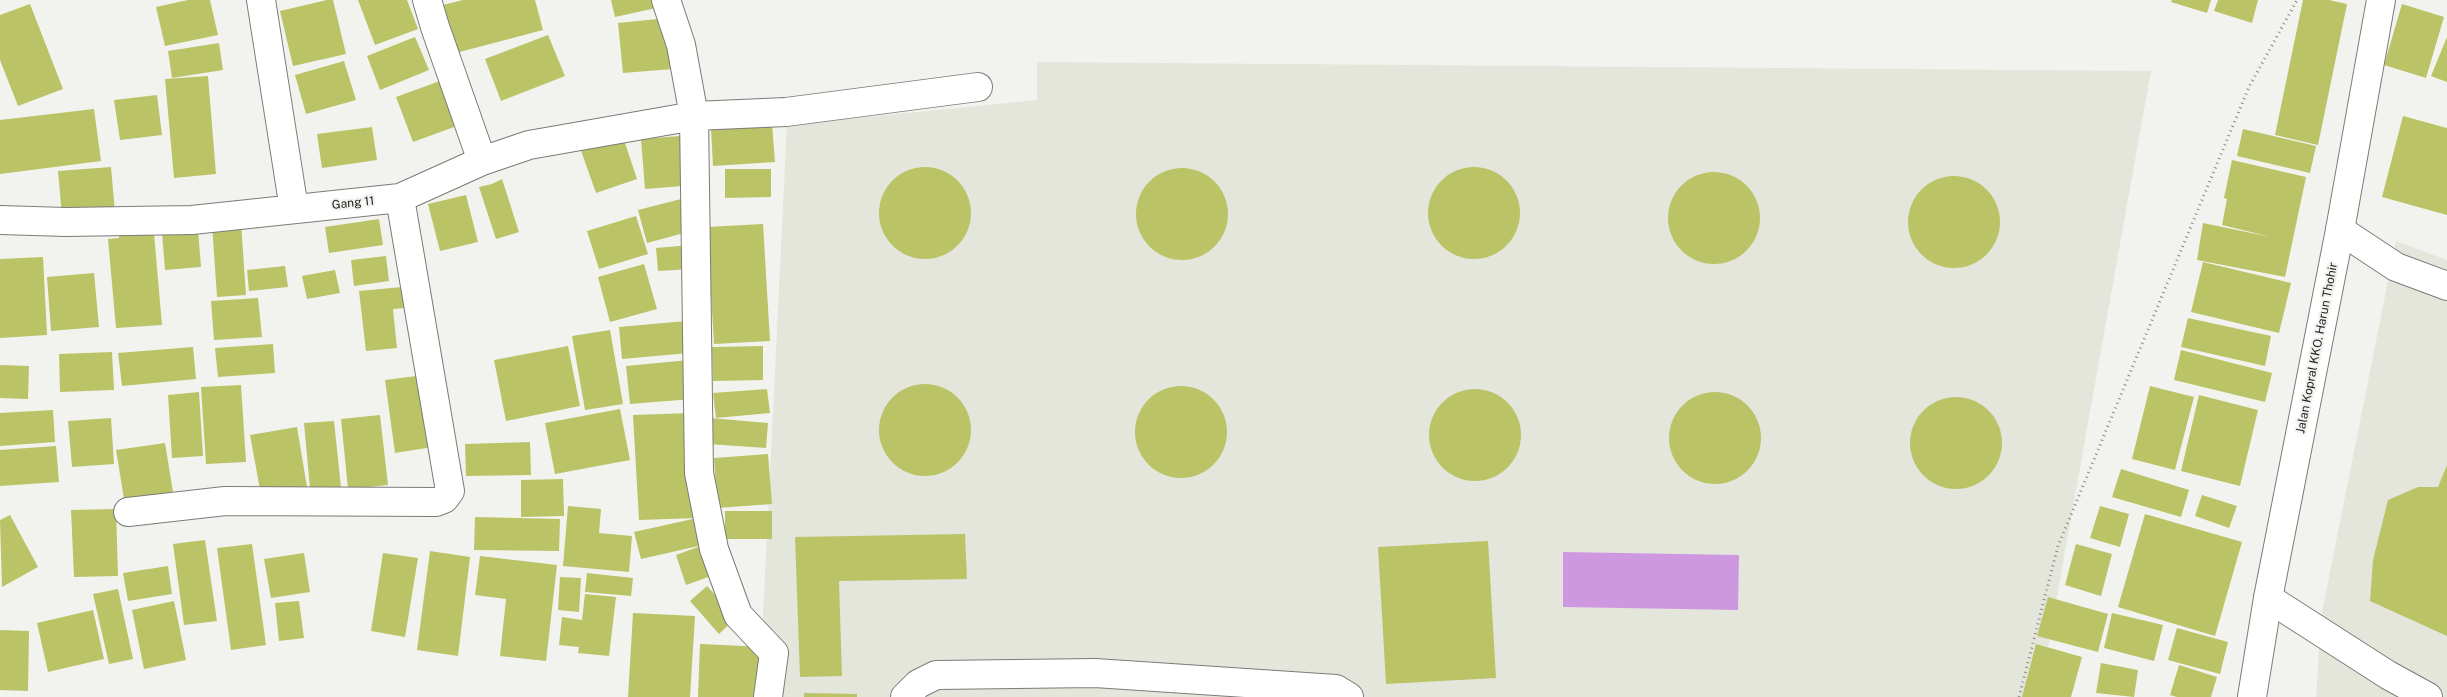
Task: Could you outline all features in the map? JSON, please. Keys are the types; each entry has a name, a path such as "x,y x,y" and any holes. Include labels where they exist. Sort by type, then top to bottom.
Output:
{"street":[{"path":"261,0 294,209"},
{"path":"427,0 482,161"},
{"path":"666,0 681,45 694,116 699,473 714,549 738,615 774,653 768,697"},
{"name":"Jalan Kopral KKO. Harun Thohir","path":"2252,697 2268,598 2340,230 2382,0"},
{"name":"Gang 11","path":"0,220 66,222 192,220 400,198 482,161 529,145 694,116 786,112 978,86"},
{"path":"128,512 225,501 436,502 447,496 450,491 400,198"},
{"path":"2340,230 2396,267 2447,286"},
{"path":"2268,598 2428,697"},
{"path":"905,697 918,684 936,675 1076,674 1336,689 1349,697"}],"path":[{"path":"2019,697 2058,546 2250,87 2297,0"}],"shaded area":[{"path":"1037,62 2151,71 2039,697 759,697 787,125 1037,100"},
{"path":"2396,241 2447,260 2447,697 2316,697 2321,617"},
{"path":"1563,552 1739,555 1738,610 1563,607"}],"building":[{"path":"188,0 210,0 218,35 165,46 156,7"},
{"path":"333,0 346,54 293,66 280,11"},
{"path":"358,0 407,0 418,29 375,45"},
{"path":"463,0 535,0 543,30 452,54 439,6"},
{"path":"611,0 655,0 656,8 615,17"},
{"path":"2172,0 2211,0 2207,13 2171,2"},
{"path":"2218,0 2258,0 2252,23 2214,11"},
{"path":"2303,0 2329,0 2347,4 2318,145 2275,135"},
{"path":"30,4 63,89 18,106 0,60 0,15"},
{"path":"2402,4 2444,17 2426,78 2384,65"},
{"path":"668,18 673,69 623,73 618,23"},
{"path":"548,35 565,76 501,101 485,59"},
{"path":"415,37 429,70 380,90 367,56"},
{"path":"2447,37 2447,82 2431,76"},
{"path":"219,43 223,70 172,78 168,51"},
{"path":"344,61 356,100 306,114 295,75"},
{"path":"208,76 216,174 174,178 165,79"},
{"path":"448,78 465,123 413,142 396,97"},
{"path":"157,95 162,135 120,140 114,100"},
{"path":"94,109 101,161 0,174 0,120"},
{"path":"2403,116 2447,128 2447,215 2382,197"},
{"path":"772,124 775,162 713,166 711,128"},
{"path":"372,127 377,160 322,168 317,134"},
{"path":"2243,129 2316,146 2310,173 2237,156"},
{"path":"621,131 637,179 596,193 579,145"},
{"path":"680,136 683,186 645,189 641,139"},
{"path":"2232,160 2306,177 2285,277 2197,260 2203,223 2271,237 2222,225 2227,199 2224,198"},
{"path":"111,167 115,212 62,216 58,171"},
{"path":"925,167 934,168 951,175 963,187 970,204 970,222 963,239 951,251 934,258 925,259 916,258 899,251 887,239 880,222 879,213 880,204 887,187 899,175 916,168"},
{"path":"1474,167 1483,168 1500,175 1512,187 1519,204 1519,222 1512,239 1500,251 1483,258 1474,259 1465,258 1448,251 1436,239 1429,222 1428,213 1429,204 1436,187 1448,175 1465,168"},
{"path":"1182,168 1200,172 1214,182 1224,196 1228,214 1224,232 1214,246 1200,256 1182,260 1164,256 1150,246 1140,232 1136,214 1140,196 1150,182 1164,172"},
{"path":"725,169 771,169 771,197 725,198"},
{"path":"1714,172 1723,173 1740,180 1752,192 1759,209 1759,227 1752,244 1740,256 1723,263 1714,264 1705,263 1688,256 1676,244 1669,227 1668,218 1669,209 1676,192 1688,180 1705,173"},
{"path":"1954,176 1972,180 1986,190 1996,204 2000,222 1996,240 1986,254 1972,264 1954,268 1936,264 1922,254 1912,240 1908,222 1912,204 1922,190 1936,180"},
{"path":"502,179 519,232 496,239 479,187"},
{"path":"466,195 478,242 440,251 428,204"},
{"path":"685,198 695,230 647,243 638,210"},
{"path":"636,216 648,254 599,269 587,231"},
{"path":"379,219 383,245 329,253 325,227"},
{"path":"153,222 162,325 116,328 108,239 119,238 118,224"},
{"path":"241,223 246,295 217,297 212,224"},
{"path":"763,224 770,341 714,344 707,227"},
{"path":"198,230 201,267 165,270 162,233"},
{"path":"690,245 692,269 658,271 656,248"},
{"path":"386,256 389,281 354,286 351,260"},
{"path":"43,257 47,335 0,338 0,259"},
{"path":"2203,262 2291,283 2279,333 2191,312"},
{"path":"644,264 657,309 610,322 598,277"},
{"path":"285,266 288,287 249,291 247,270"},
{"path":"335,270 340,293 307,299 302,276"},
{"path":"94,273 99,327 51,331 47,277"},
{"path":"402,287 406,308 393,309 397,348 366,351 359,291"},
{"path":"258,298 262,337 214,340 211,301"},
{"path":"2188,318 2271,336 2265,366 2181,347"},
{"path":"686,321 689,353 622,359 619,327"},
{"path":"610,330 623,404 585,410 572,336"},
{"path":"273,344 275,373 218,377 215,348"},
{"path":"568,346 580,406 506,421 494,360"},
{"path":"763,346 763,380 713,381 712,347"},
{"path":"193,347 196,379 122,386 118,353"},
{"path":"2181,350 2272,373 2265,402 2174,380"},
{"path":"112,352 114,390 60,392 59,354"},
{"path":"689,360 692,399 630,404 626,366"},
{"path":"0,365 29,366 28,399 0,398"},
{"path":"424,375 433,447 395,453 385,380"},
{"path":"925,384 934,385 951,392 963,404 970,421 970,439 963,456 951,468 934,475 925,476 916,475 899,468 887,456 880,439 879,430 880,421 887,404 899,392 916,385"},
{"path":"241,385 246,462 206,464 201,387"},
{"path":"1181,386 1190,387 1207,394 1219,406 1226,423 1226,441 1219,458 1207,470 1190,477 1181,478 1172,477 1155,470 1143,458 1136,441 1135,432 1136,423 1143,406 1155,394 1172,387"},
{"path":"2150,386 2194,397 2175,470 2132,459"},
{"path":"767,389 770,413 716,418 713,393"},
{"path":"1475,389 1493,393 1507,403 1517,417 1521,435 1517,453 1507,467 1493,477 1475,481 1457,477 1443,467 1433,453 1429,435 1433,417 1443,403 1457,393"},
{"path":"199,392 203,456 172,458 168,395"},
{"path":"1715,392 1733,396 1747,406 1757,420 1761,438 1757,456 1747,470 1733,480 1715,484 1697,480 1683,470 1673,456 1669,438 1673,420 1683,406 1697,396"},
{"path":"2199,395 2258,410 2240,486 2181,471"},
{"path":"1956,397 1965,398 1982,405 1994,417 2001,434 2001,452 1994,469 1982,481 1965,488 1956,489 1947,488 1930,481 1918,469 1911,452 1910,443 1911,434 1918,417 1930,405 1947,398"},
{"path":"620,409 630,460 555,474 545,423"},
{"path":"53,410 55,442 0,446 0,413"},
{"path":"692,413 697,518 639,520 633,415"},
{"path":"380,415 388,485 348,489 341,419"},
{"path":"111,418 114,464 72,467 68,421"},
{"path":"710,418 768,423 766,448 708,444"},
{"path":"334,421 342,497 311,499 304,423"},
{"path":"297,427 307,487 261,495 250,435"},
{"path":"530,442 531,475 466,476 465,444"},
{"path":"165,443 173,492 124,499 116,450"},
{"path":"56,446 59,482 0,486 0,450"},
{"path":"768,454 772,504 717,508 714,458"},
{"path":"2447,465 2447,636 2370,601 2373,560 2388,500 2418,487 2438,487"},
{"path":"2121,469 2189,490 2181,517 2112,497"},
{"path":"563,479 564,516 521,517 521,480"},
{"path":"2202,495 2237,506 2229,528 2195,516"},
{"path":"568,506 601,509 599,533 632,536 629,572 563,566"},
{"path":"2100,506 2129,514 2120,547 2090,538"},
{"path":"116,509 118,576 74,577 71,510"},
{"path":"725,511 772,511 772,539 725,539"},
{"path":"2145,514 2242,542 2215,636 2118,607"},
{"path":"10,515 38,567 2,587 0,520"},
{"path":"475,517 560,519 559,551 474,550"},
{"path":"697,518 714,575 686,585 676,555 703,545 641,559 634,532"},
{"path":"965,534 967,579 839,581 842,676 800,677 795,537"},
{"path":"205,540 217,621 184,625 173,544"},
{"path":"1488,541 1496,678 1386,684 1378,547"},
{"path":"252,544 266,645 231,650 217,548"},
{"path":"2076,544 2112,554 2101,596 2065,585"},
{"path":"430,551 470,557 458,656 417,650"},
{"path":"304,553 310,592 271,598 264,559"},
{"path":"383,553 418,558 405,637 371,631"},
{"path":"480,556 557,565 546,661 500,656 506,599 475,595"},
{"path":"168,566 172,594 128,601 123,573"},
{"path":"587,573 633,578 631,596 585,592"},
{"path":"560,577 581,578 579,612 558,610"},
{"path":"707,586 736,618 719,634 690,601"},
{"path":"118,589 133,659 109,664 93,594"},
{"path":"585,594 616,597 609,656 578,653 579,647 559,645 562,617 582,620"},
{"path":"2048,597 2108,614 2098,652 2037,636"},
{"path":"174,601 186,660 144,669 132,610"},
{"path":"299,601 304,638 279,641 275,603"},
{"path":"93,610 104,659 48,672 37,623"},
{"path":"633,613 695,616 690,697 628,697"},
{"path":"2112,613 2163,625 2154,661 2104,648"},
{"path":"2177,628 2228,642 2220,674 2168,660"},
{"path":"0,630 29,631 28,691 0,690"},
{"path":"700,644 765,647 763,697 698,697"},
{"path":"2036,644 2082,657 2071,697 2022,697"},
{"path":"2101,663 2138,670 2134,697 2096,693"},
{"path":"2179,665 2217,677 2211,697 2177,697 2170,695"},
{"path":"804,693 857,694 857,697 804,697"}]}
